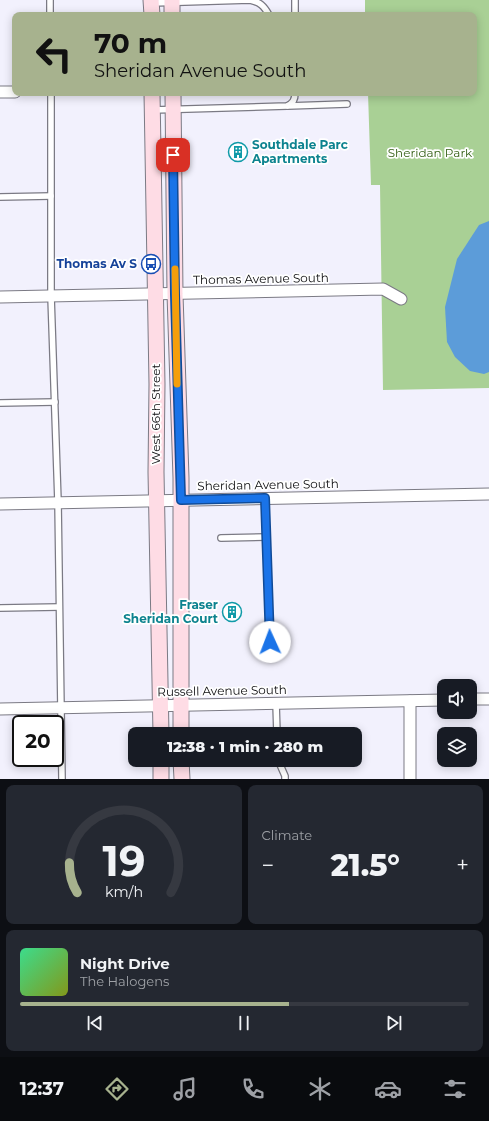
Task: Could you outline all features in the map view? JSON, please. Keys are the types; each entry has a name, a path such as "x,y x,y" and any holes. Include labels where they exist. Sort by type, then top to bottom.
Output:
{"main road":[{"name":"West 66th Street","path":"152,96 161,727"},
{"name":"West 66th Street","path":"173,96 175,294 181,500 181,727"},
{"path":"161,767 161,779"},
{"path":"181,767 182,779"}],"street":[{"path":"0,92 12,92"},
{"name":"Thomas Avenue South","path":"0,297 383,289 401,299"},
{"name":"Sheridan Avenue South","path":"0,504 489,494"},
{"path":"477,699 489,699"},
{"name":"Russell Avenue South","path":"0,709 437,700"},
{"path":"410,701 410,779"}],"lane":[{"path":"50,0 50,12"},
{"path":"152,6 172,6 250,0 258,1 267,12"},
{"path":"295,0 295,12"},
{"path":"51,96 51,296 58,502 62,779"},
{"path":"287,106 292,103 295,96"},
{"path":"153,110 347,104"},
{"path":"0,197 52,196"},
{"path":"0,403 55,402"},
{"path":"265,498 270,642"},
{"path":"221,538 266,537"},
{"path":"0,608 59,607"},
{"path":"276,703 277,727"},
{"path":"281,767 285,779"}],"green space":[{"name":"Sheridan Park","path":"365,0 489,0 489,388 383,390 380,185 371,185 368,96 477,96 477,12 365,12"}],"water":[{"path":"489,221 489,372 484,374 470,371 455,357 447,342 445,307 457,259 479,225"}],"slow traffic":[{"path":"175,269 177,384"}],"place":[{"name":"Southdale Parc Apartments","path":"238,152"},
{"name":"Thomas Av S","path":"151,264"},
{"name":"Fraser Sheridan Court","path":"232,612"}],"route":[{"path":"173,155 175,294 181,500 265,498 270,642"}]}
